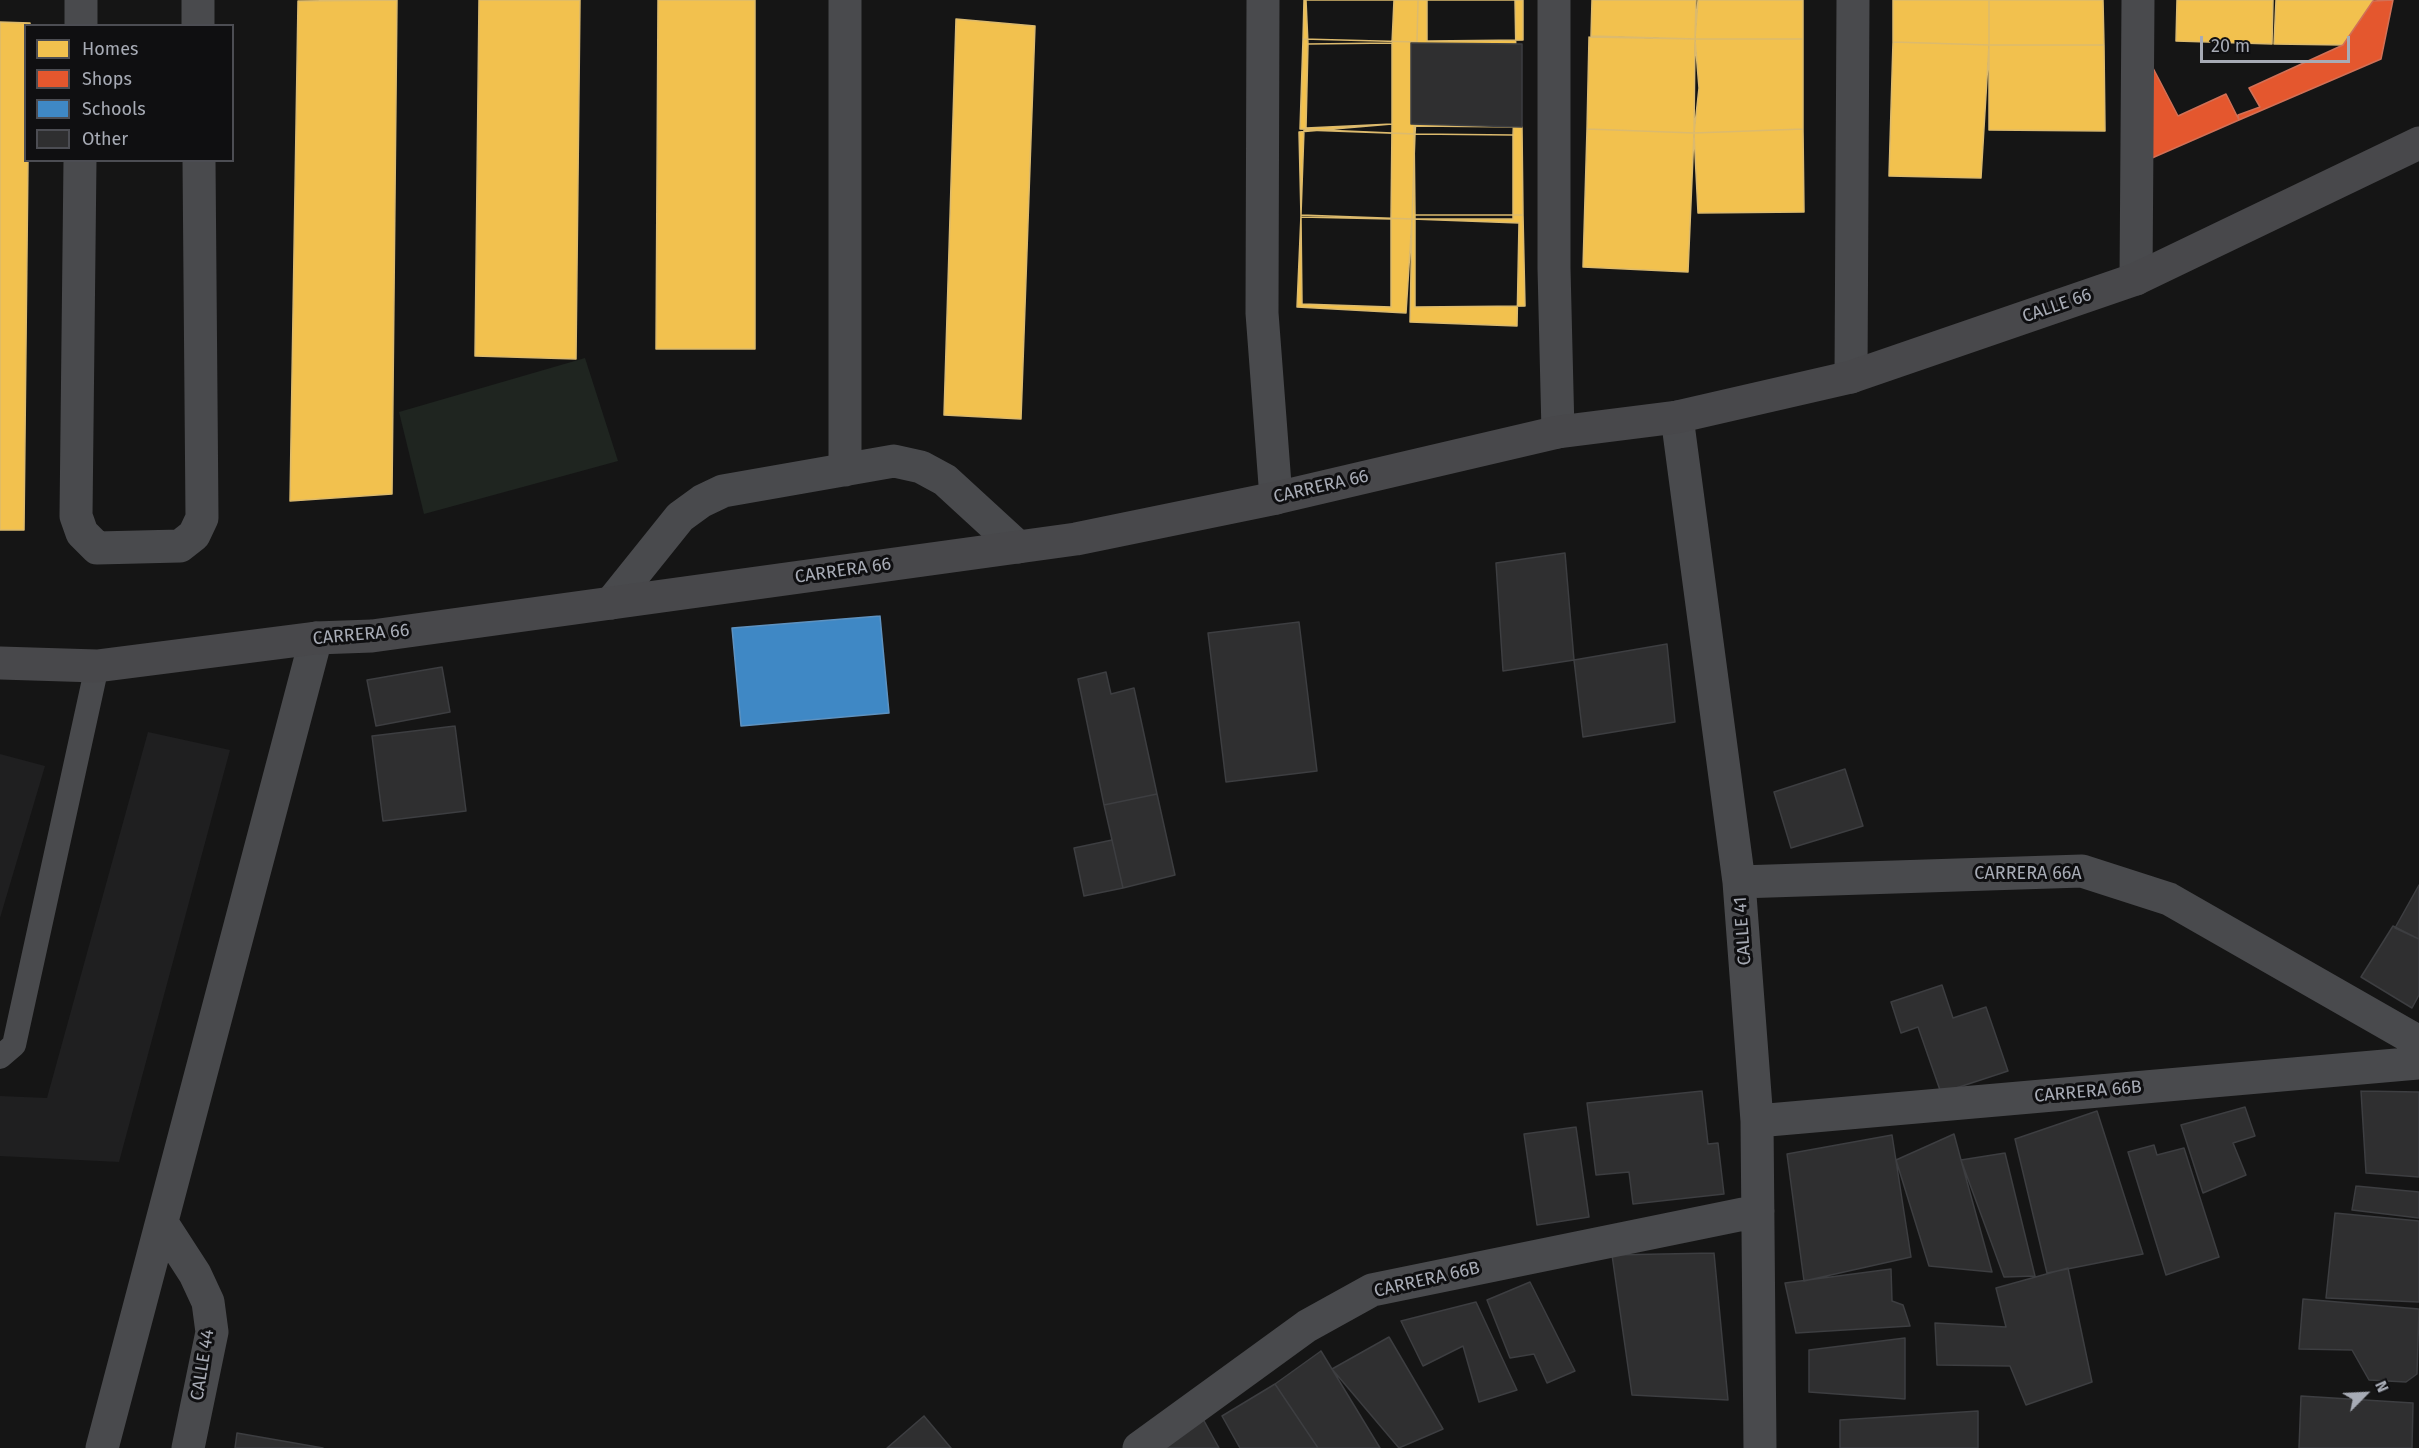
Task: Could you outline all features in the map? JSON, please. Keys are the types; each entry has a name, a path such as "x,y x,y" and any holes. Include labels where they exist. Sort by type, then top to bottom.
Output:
{"street":[{"path":"81,0 81,24"},
{"path":"198,0 198,24"},
{"path":"845,0 845,470"},
{"path":"1263,0 1262,313 1276,498"},
{"path":"1554,0 1554,267 1558,432"},
{"path":"1851,377 1853,0"},
{"path":"2136,279 2138,0"},
{"name":"CALLE 66","path":"1677,417 1851,377 2136,279 2419,143"},
{"path":"80,162 76,516 82,533 97,548 180,546 194,535 202,518 199,162"},
{"name":"CARRERA 66","path":"0,663 97,666 316,638 372,636 1076,538 1276,498 1558,432 1677,417"},
{"name":"CALLE 41","path":"1677,417 1739,882 1757,1121 1760,1448"},
{"path":"611,603 680,517 702,501 723,491 894,461 921,467 945,480 1018,546"},
{"path":"102,1448 316,638"},
{"name":"CARRERA 66A","path":"1739,882 2082,871 2169,899 2419,1042"},
{"name":"CARRERA 66B","path":"1757,1121 2419,1063"},
{"name":"CARRERA 66B","path":"1139,1448 1307,1326 1372,1290 1758,1211"},
{"name":"CALLE 44","path":"162,1222 195,1274 208,1302 212,1332 188,1448"}],"lane":[{"path":"0,1057 14,1046 97,666"}],"shaded area":[{"path":"585,358 618,461 424,514 399,412"},
{"path":"148,732 230,750 119,1162 0,1156 0,1096 47,1098"},
{"path":"0,754 45,766 0,918"}],"building: Homes":[{"path":"397,0 392,494 290,501 298,1"},
{"path":"479,0 580,0 576,359 475,356"},
{"path":"658,0 755,0 755,349 656,349"},
{"path":"1304,0 1418,0 1417,42 1303,39"},
{"path":"1306,0 1394,0 1392,43 1308,44"},
{"path":"1418,0 1515,0 1516,59 1420,60 1417,42"},
{"path":"1427,0 1523,0 1523,40 1427,41"},
{"path":"1592,0 1696,0 1695,39 1591,36"},
{"path":"1698,0 1803,0 1803,39 1695,39"},
{"path":"1893,0 1989,0 1989,45 1893,42"},
{"path":"1989,0 2103,0 2104,45 1989,45"},
{"path":"2177,0 2273,0 2272,44 2176,41"},
{"path":"2276,0 2373,0 2368,15 2343,45 2274,44"},
{"path":"956,19 1035,26 1021,419 944,415"},
{"path":"0,22 30,24 24,24 24,162 28,162 24,530 0,530"},
{"path":"1589,37 1695,39 1694,133 1587,129"},
{"path":"1303,39 1417,42 1415,134 1300,129"},
{"path":"1695,39 1803,39 1803,129 1694,133 1699,88"},
{"path":"1893,42 1989,45 1981,178 1889,176"},
{"path":"1392,43 1392,124 1306,128 1308,44"},
{"path":"1989,45 2104,45 2105,131 1989,130"},
{"path":"1516,59 1513,135 1415,134 1420,60"},
{"path":"1392,124 1391,219 1301,217 1299,132"},
{"path":"1414,126 1522,127 1523,215 1415,215"},
{"path":"1587,129 1694,133 1688,272 1583,267"},
{"path":"1803,129 1804,212 1698,213 1694,133"},
{"path":"1304,130 1415,134 1412,219 1301,215"},
{"path":"1415,134 1513,135 1513,219 1412,219"},
{"path":"1301,215 1412,219 1406,313 1297,307"},
{"path":"1415,215 1523,215 1525,306 1415,307"},
{"path":"1301,217 1391,219 1391,307 1302,304"},
{"path":"1412,219 1519,223 1517,326 1410,322"}],"building: Shops":[{"path":"2393,0 2381,59 2239,120 2238,115 2260,107 2249,88 2343,45 2373,1"},
{"path":"2153,68 2178,116 2226,94 2239,120 2152,158"}],"building: Schools":[{"path":"880,616 889,713 741,726 732,628"}],"building: Other":[{"path":"1411,43 1522,44 1522,127 1411,124"},
{"path":"1565,553 1574,660 1503,671 1496,563"},
{"path":"1299,622 1317,771 1226,782 1208,633"},
{"path":"1667,644 1675,722 1583,737 1574,660"},
{"path":"442,667 450,712 376,726 367,680"},
{"path":"1106,672 1111,694 1134,688 1157,794 1104,805 1078,679"},
{"path":"455,726 466,811 383,821 372,736"},
{"path":"1845,769 1863,826 1791,848 1774,792"},
{"path":"1157,794 1175,875 1123,888 1104,805"},
{"path":"1112,840 1123,888 1084,896 1074,848"},
{"path":"2419,885 2419,939 2395,928"},
{"path":"2393,926 2419,939 2419,995 2412,1008 2361,977"},
{"path":"1942,985 1953,1018 1986,1007 2008,1071 1941,1093 1918,1027 1901,1033 1891,1002"},
{"path":"1702,1091 1708,1144 1718,1143 1724,1194 1633,1204 1629,1172 1596,1175 1587,1103"},
{"path":"2361,1091 2419,1092 2419,1177 2366,1173"},
{"path":"2245,1107 2255,1136 2233,1143 2246,1175 2203,1193 2181,1125"},
{"path":"2097,1111 2143,1254 2047,1273 2015,1139"},
{"path":"1576,1127 1589,1217 1537,1225 1524,1134"},
{"path":"1954,1134 1992,1272 1929,1266 1896,1160"},
{"path":"1892,1135 1911,1257 1804,1281 1787,1154"},
{"path":"2154,1145 2157,1155 2184,1148 2219,1257 2166,1275 2128,1152"},
{"path":"2005,1153 2035,1276 2004,1277 1961,1160"},
{"path":"2356,1186 2419,1192 2419,1218 2352,1210"},
{"path":"2335,1213 2419,1221 2419,1302 2326,1298"},
{"path":"1714,1253 1728,1400 1632,1395 1612,1255"},
{"path":"2068,1268 2092,1382 2026,1405 2010,1366 1937,1365 1935,1323 2006,1327 1996,1288"},
{"path":"1891,1269 1892,1301 1903,1305 1910,1326 1796,1333 1785,1283"},
{"path":"1530,1282 1575,1371 1547,1383 1534,1354 1510,1358 1487,1300"},
{"path":"2303,1299 2419,1309 2417,1374 2406,1382 2369,1380 2352,1350 2299,1349"},
{"path":"1476,1302 1517,1390 1479,1402 1463,1346 1423,1366 1401,1321"},
{"path":"1389,1337 1443,1429 1399,1448 1332,1369"},
{"path":"1905,1338 1905,1399 1809,1392 1809,1350"},
{"path":"1321,1351 1380,1448 1318,1448 1275,1384"},
{"path":"1275,1384 1318,1448 1240,1448 1222,1416"},
{"path":"2301,1396 2413,1403 2412,1448 2299,1448"},
{"path":"1978,1411 1978,1448 1840,1448 1840,1420"},
{"path":"924,1416 951,1448 887,1448"},
{"path":"1203,1419 1219,1448 1159,1448"},
{"path":"237,1433 323,1448 235,1448"}]}
